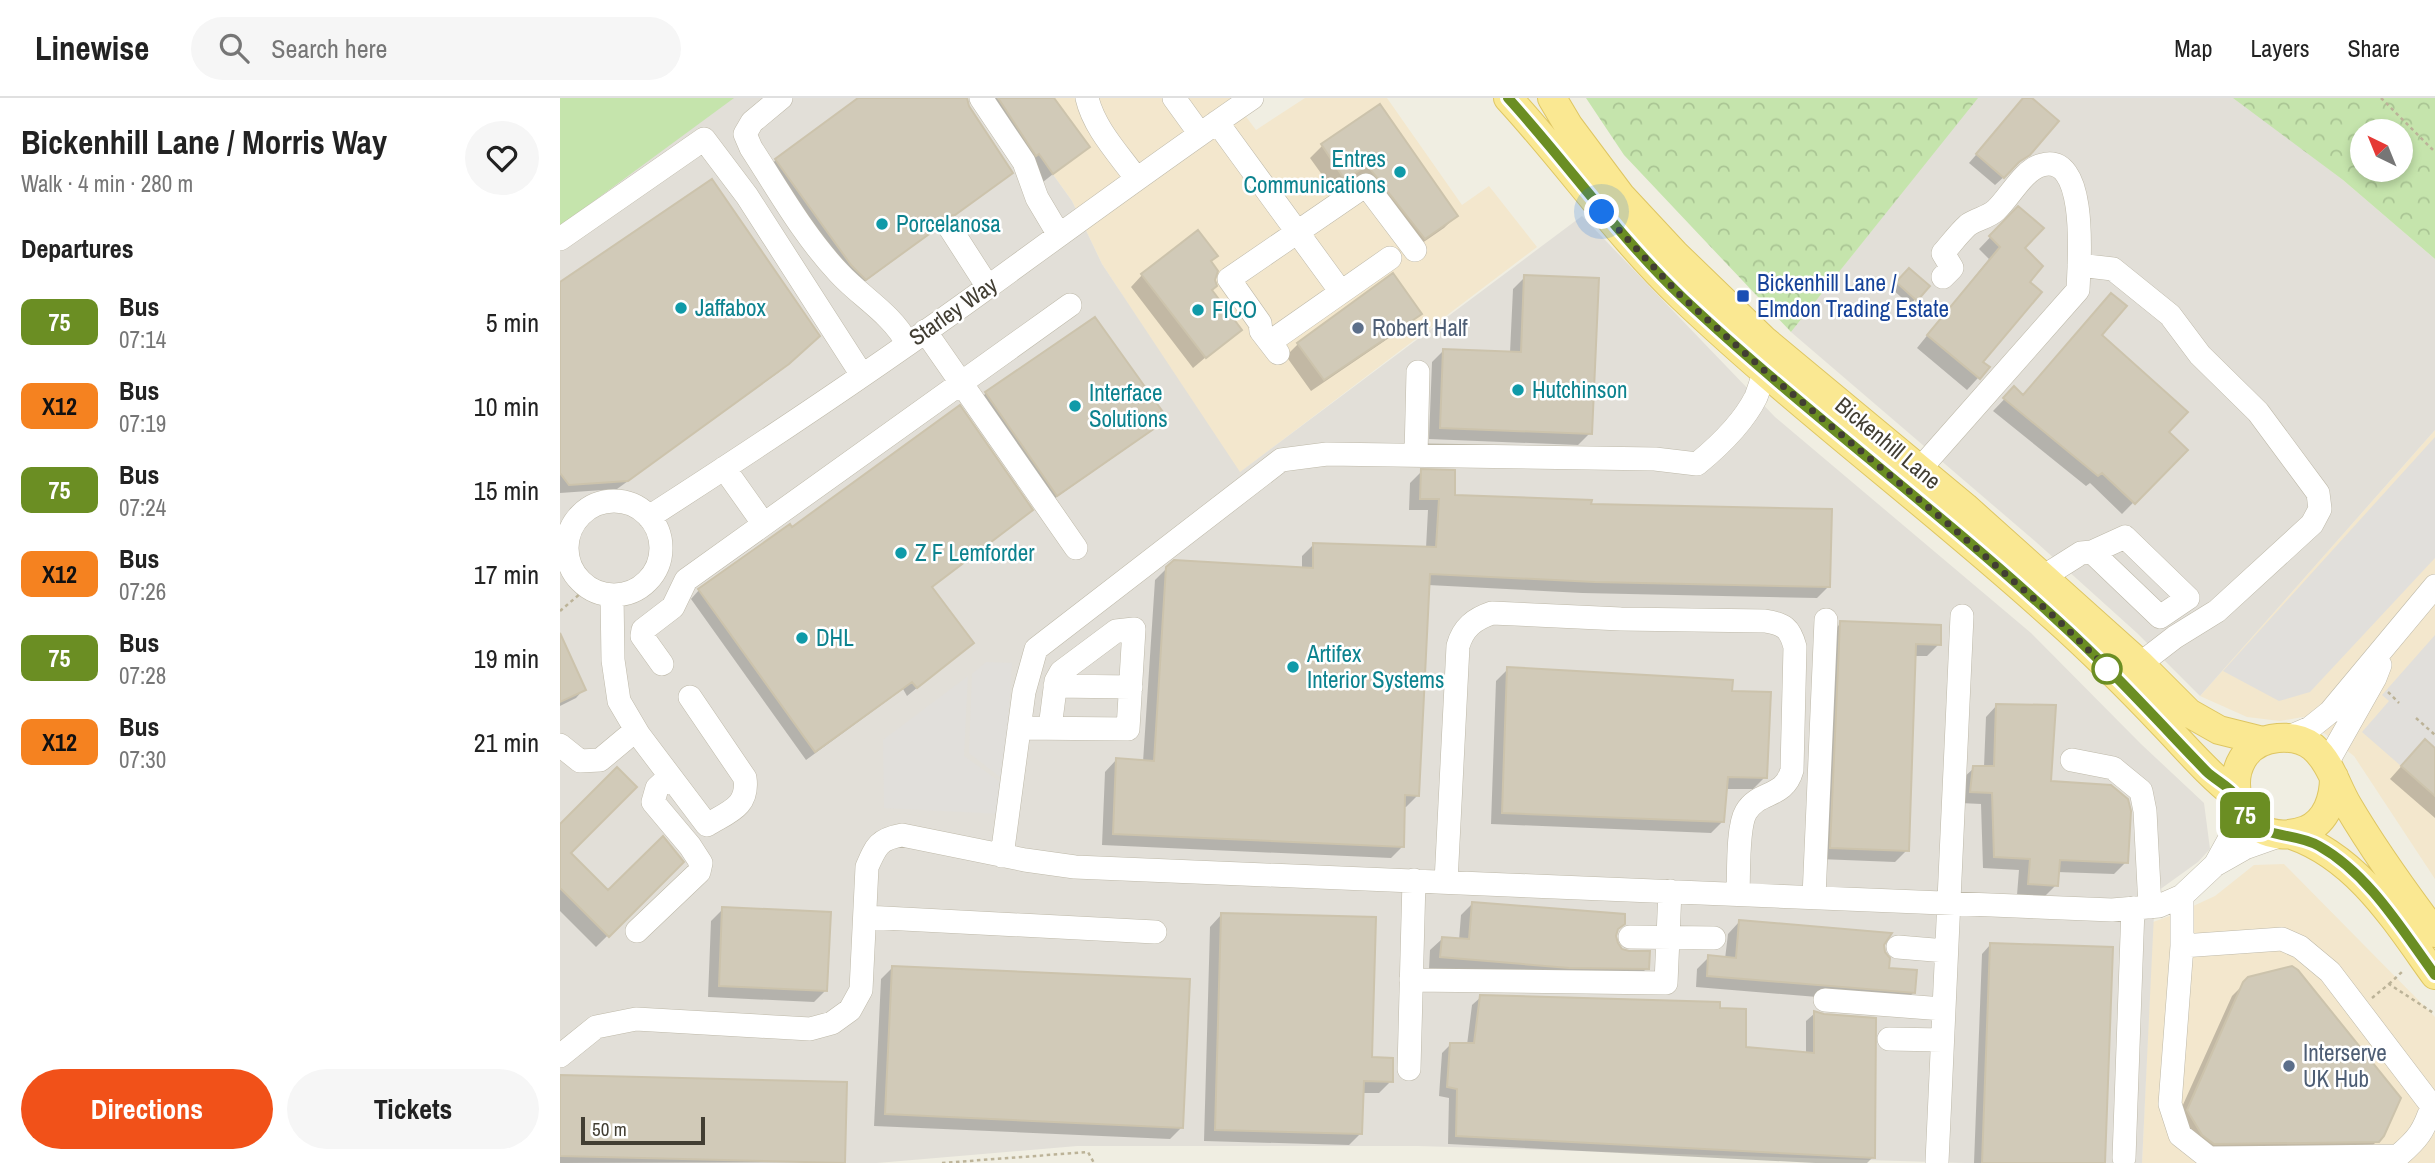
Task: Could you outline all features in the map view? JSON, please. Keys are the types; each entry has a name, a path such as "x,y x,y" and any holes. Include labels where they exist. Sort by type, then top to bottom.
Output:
{"main road":[{"name":"Bickenhill Lane","path":"1508,98 1602,212 1672,287 1765,371 2057,619 2165,725 2209,775 2237,800"},
{"name":"Bickenhill Lane","path":"1552,98 1568,125 1621,196 1675,254 1764,340 2043,577 2140,664 2189,713 2208,726 2276,739"},
{"path":"2435,933 2395,879 2347,803 2331,770 2307,743 2276,739 2248,754 2236,777 2237,800 2255,824 2312,842 2355,873 2381,902 2435,975"},
{"path":"2286,835 2312,827 2327,810 2334,788 2331,770"}],"street":[{"path":"781,98 752,122 745,134 751,148 826,259 852,287 902,332 916,337 960,383 1076,548"},
{"path":"981,98 1024,162 1037,198 1059,234"},
{"path":"1087,98 1089,108 1100,128 1136,178"},
{"path":"1174,98 1208,128 1297,234 1340,292"},
{"name":"Starley Way","path":"649,517 862,375 1252,98"},
{"path":"560,239 704,139 747,196 862,375"},
{"path":"1919,470 2078,290 2079,211 2075,189 2064,172 2053,164 2041,165 2029,172 1994,212 1969,224 1943,253 1952,268 1943,278"},
{"path":"1390,258 1340,292 1274,348 1229,279 1366,185 1415,250"},
{"path":"950,228 988,287"},
{"path":"2079,265 2113,269 2169,315 2200,355 2258,412 2318,494 2320,509 2312,524 2217,611 2175,637 2140,664"},
{"path":"662,664 642,636 645,627 673,607 686,580 1070,305"},
{"path":"1002,856 1024,692 1036,649 1281,460 1327,454 1655,459 1697,464 1717,448 1741,418 1755,398 1765,371"},
{"path":"1416,455 1418,372"},
{"path":"724,468 763,523"},
{"path":"615,500 629,503 649,517 657,531 661,547 653,572 639,587 624,593 612,594 575,582 563,547 568,514 615,500"},
{"path":"2043,577 2081,553 2092,552"},
{"path":"2276,739 2311,728 2330,712 2386,645 2427,611 2435,586"},
{"path":"612,594 613,660 619,701 636,730 707,825 743,801 747,792 745,778 690,697"},
{"path":"1447,882 1458,646 1461,636 1477,618 1492,613 1621,619 1765,621 1782,624 1791,632 1795,647 1793,770 1789,782 1781,790 1755,802 1746,810 1742,822 1738,894"},
{"path":"1937,1162 1962,616"},
{"path":"1814,897 1826,621"},
{"path":"1019,728 1128,729 1134,629 1116,631 1061,672 1055,686 1050,728"},
{"path":"2331,770 2375,678 2386,645"},
{"path":"1055,686 1131,687"},
{"path":"560,744 580,761 600,760 636,730"},
{"path":"2072,760 2113,768 2141,791 2145,811 2124,1158"},
{"path":"636,931 698,872 701,863 653,802 657,788 670,776"},
{"path":"2215,865 2231,836 2237,800"},
{"path":"560,1056 596,1027 636,1019 810,1029 832,1023 850,1010 862,990 867,867 874,850 885,838 902,835 1002,856 1075,867 2112,909 2159,906 2182,895 2215,865 2245,848 2286,835"},
{"path":"1409,1069 1414,880"},
{"path":"1411,980 1666,983 1670,891"},
{"path":"2182,895 2182,946 2170,1104 2180,1135 2209,1158 2398,1156 2419,1138 2427,1123 2431,1106 2330,972 2300,947 2282,939 2182,946"},
{"path":"865,917 1155,932"},
{"path":"1630,937 1714,938"},
{"path":"1898,947 1946,951"},
{"path":"1825,1000 1944,1009"},
{"path":"1889,1039 1942,1040"}],"path":[{"path":"2381,98 2435,152"},
{"path":"560,611 575,582"},
{"path":"2416,718 2435,735"},
{"path":"2358,1009 2404,970"},
{"path":"2389,984 2435,1014"},
{"path":"942,1163 1088,1152 1094,1163"}],"shaded area":[{"path":"720,98 998,98 1072,201 1102,264 1240,472 1582,216 1775,417 2031,633 2204,803 2210,849 2198,862 2155,893 2142,1163 1965,1163 1418,1146 1077,1146 877,1163 560,1163 560,212"},
{"path":"998,98 1232,98 1256,130 1305,98 1387,98 1462,205 1489,186 1537,247 1239,473 1102,264 1072,201"},
{"path":"1977,98 2235,98 2343,180 2435,259 2435,430 2200,696 2137,633 2036,542 1791,332"},
{"path":"2435,430 2435,879 2354,756 2303,717 2280,721 2247,717 2200,696"},
{"path":"2435,437 2435,558 2310,692 2279,701 2223,671"},
{"path":"2435,635 2435,748 2424,739 2401,766 2362,732 2389,701 2382,695"},
{"path":"986,662 1012,663 1004,780 969,753 972,674"},
{"path":"968,676 964,756 1003,784 1001,814 884,808 883,740"},
{"path":"2284,864 2435,1017 2435,1163 2142,1163 2153,922 2215,896 2254,865"}],"green space":[{"path":"560,98 734,98 560,226"},
{"path":"1586,98 1978,98 1791,332 1624,155"},
{"path":"2233,98 2435,98 2435,259 2343,180"}],"building":[{"name":"Porcelanosa","path":"858,98 967,98 969,106 1013,173 955,215 942,217 936,229 866,280 851,265 775,159"},
{"path":"998,98 1054,98 1090,147 1053,174 1039,154 1036,156"},
{"path":"2023,98 2032,98 2059,121 2030,155 2004,178 1976,154"},
{"name":"Entres Communications","path":"1380,104 1458,216 1425,239 1367,165 1345,180 1321,144"},
{"name":"Jaffabox","path":"712,179 820,336 789,364 628,481 569,485 560,473 560,282"},
{"path":"2018,206 2044,228 2025,248 2043,266 2030,282 2042,292 1983,362 1990,367 1980,379 1927,335 2000,247 1989,236"},
{"name":"FICO","path":"1198,230 1218,256 1211,261 1218,271 1215,280 1217,286 1212,290 1242,330 1206,358 1141,274"},
{"path":"1909,268 1930,286 1917,301 1896,282"},
{"path":"1393,273 1422,314 1324,380 1297,343"},
{"name":"Hutchinson","path":"1524,275 1599,278 1592,434 1440,428 1443,349 1521,352"},
{"path":"2111,293 2127,306 2102,335 2188,412 2169,432 2188,450 2135,504 2102,473 2098,476 2003,398 2014,386 2023,395"},
{"name":"Interface Solutions","path":"1095,317 1168,419 1057,496 985,392"},
{"path":"960,405 1033,510 932,587 974,643 917,688 912,682 815,752 698,589 790,524 792,527"},
{"name":"Artifex Interior Systems","path":"1421,469 1455,470 1455,495 1592,500 1591,504 1832,509 1830,587 1595,582 1430,574 1419,796 1405,795 1404,847 1113,834 1116,758 1154,761 1166,567 1174,560 1313,568 1313,543 1436,547 1439,499 1420,499"},
{"path":"1840,621 1941,625 1941,645 1916,644 1909,851 1830,848"},
{"path":"560,633 586,690 560,702"},
{"path":"1507,667 1733,680 1732,691 1771,692 1767,778 1728,777 1724,822 1502,813"},
{"path":"1996,704 2056,705 2051,781 2111,785 2128,799 2131,811 2128,863 2060,860 2058,886 2028,884 2030,859 1994,857 1992,793 1970,792 1973,766 1994,766"},
{"path":"2425,739 2435,748 2435,796 2401,766"},
{"path":"617,767 637,787 571,853 608,890 663,836 684,862 609,937 560,888 560,824"},
{"path":"1472,902 1625,914 1625,924 1618,929 1616,936 1618,943 1622,949 1629,951 1650,951 1649,969 1569,968 1440,957 1442,937 1469,939"},
{"path":"722,907 831,912 827,991 719,986"},
{"path":"1221,913 1376,917 1372,1057 1393,1058 1393,1082 1364,1081 1362,1134 1215,1130"},
{"path":"1739,920 1892,933 1884,945 1890,958 1889,968 1917,970 1915,993 1707,976 1708,955 1736,958"},
{"path":"1990,943 2113,947 2105,1163 1982,1163"},
{"path":"892,966 1190,979 1183,1128 885,1114"},
{"path":"2292,966 2401,1098 2379,1142 2214,1144 2202,1135 2187,1110 2243,982 2248,977"},
{"path":"1480,995 1720,1002 1720,1008 1746,1009 1746,1047 1814,1053 1814,1011 1876,1018 1875,1158 1456,1136 1457,1089 1447,1087 1450,1043 1474,1043"},
{"path":"560,1075 847,1082 845,1163 560,1156"}],"bus line":[{"name":"75","path":"1508,98 1602,212 1681,296 1765,371 2057,619 2165,725 2209,775 2236,796 2245,815 2255,824 2279,836 2292,835 2312,842 2355,873 2381,902 2435,975"}],"place":[{"name":"Entres Communications","path":"1400,172"},
{"name":"Porcelanosa","path":"882,224"},
{"name":"Bickenhill Lane / Elmdon Trading Estate","path":"1743,296"},
{"name":"Jaffabox","path":"681,308"},
{"name":"FICO","path":"1198,310"},
{"name":"Robert Half","path":"1358,328"},
{"name":"Hutchinson","path":"1518,390"},
{"name":"Interface Solutions","path":"1075,406"},
{"name":"Z F Lemforder","path":"901,553"},
{"name":"DHL","path":"802,638"},
{"name":"Artifex Interior Systems","path":"1293,667"},
{"name":"Interserve UK Hub","path":"2289,1066"}],"route":[{"path":"1602,212 1681,296 1765,371 2057,619 2111,672 2107,669"}]}
